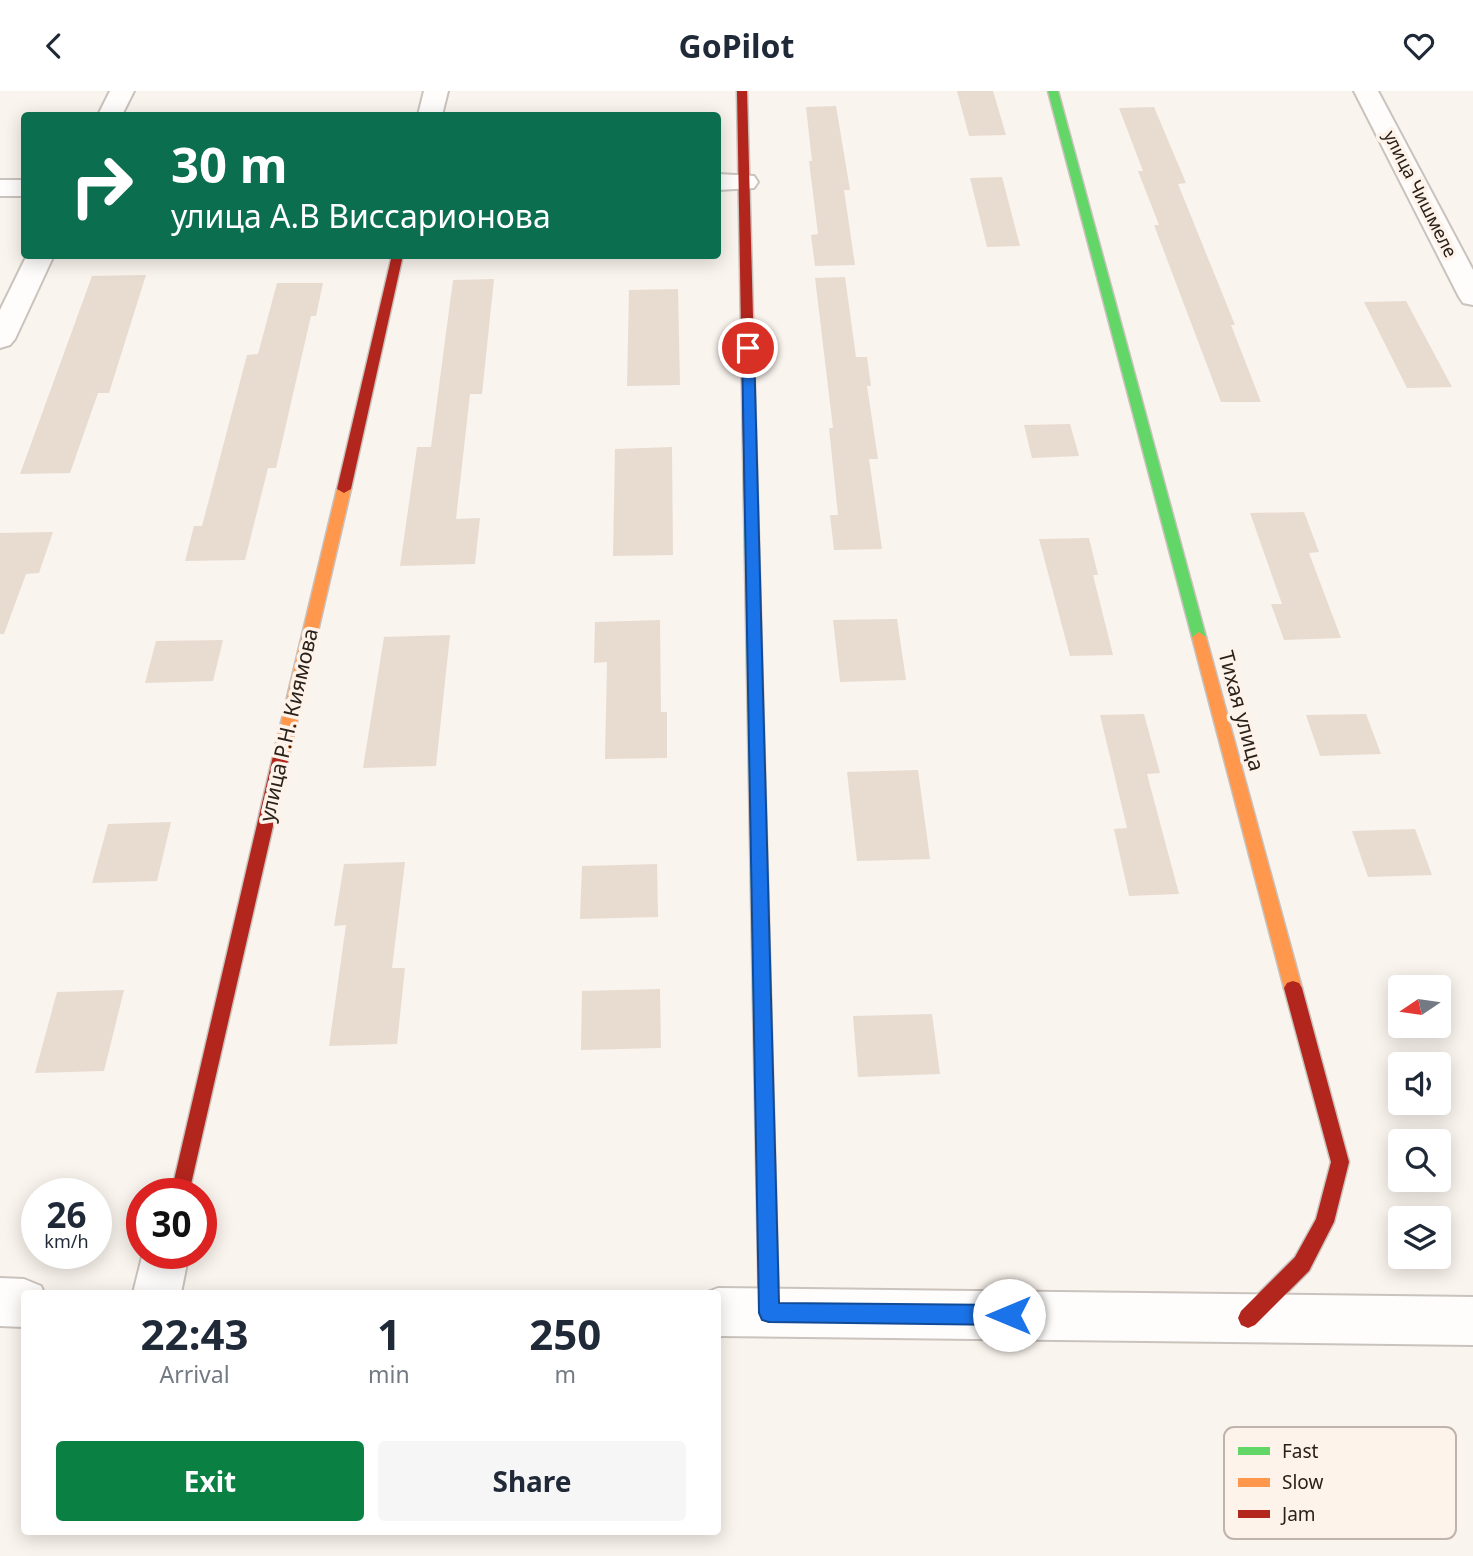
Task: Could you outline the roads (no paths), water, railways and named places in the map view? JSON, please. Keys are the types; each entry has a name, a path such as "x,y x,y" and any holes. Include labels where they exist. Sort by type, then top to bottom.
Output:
{"street":[{"path":"112,112 122,91"},
{"path":"431,112 436,91"},
{"path":"742,91 769,1313"},
{"name":"Тихая улица","path":"1053,91 1340,1162 1325,1222 1301,1265 1248,1318"},
{"name":"улица Чишмеле","path":"1366,91 1473,297"},
{"path":"721,182 745,182"},
{"path":"0,188 21,188"},
{"path":"0,339 39,259"},
{"name":"улица Р.Н. Киямова","path":"183,1178 397,259"},
{"path":"158,1290 162,1269"},
{"path":"0,1302 21,1303"},
{"path":"721,1312 1473,1321"}]}
